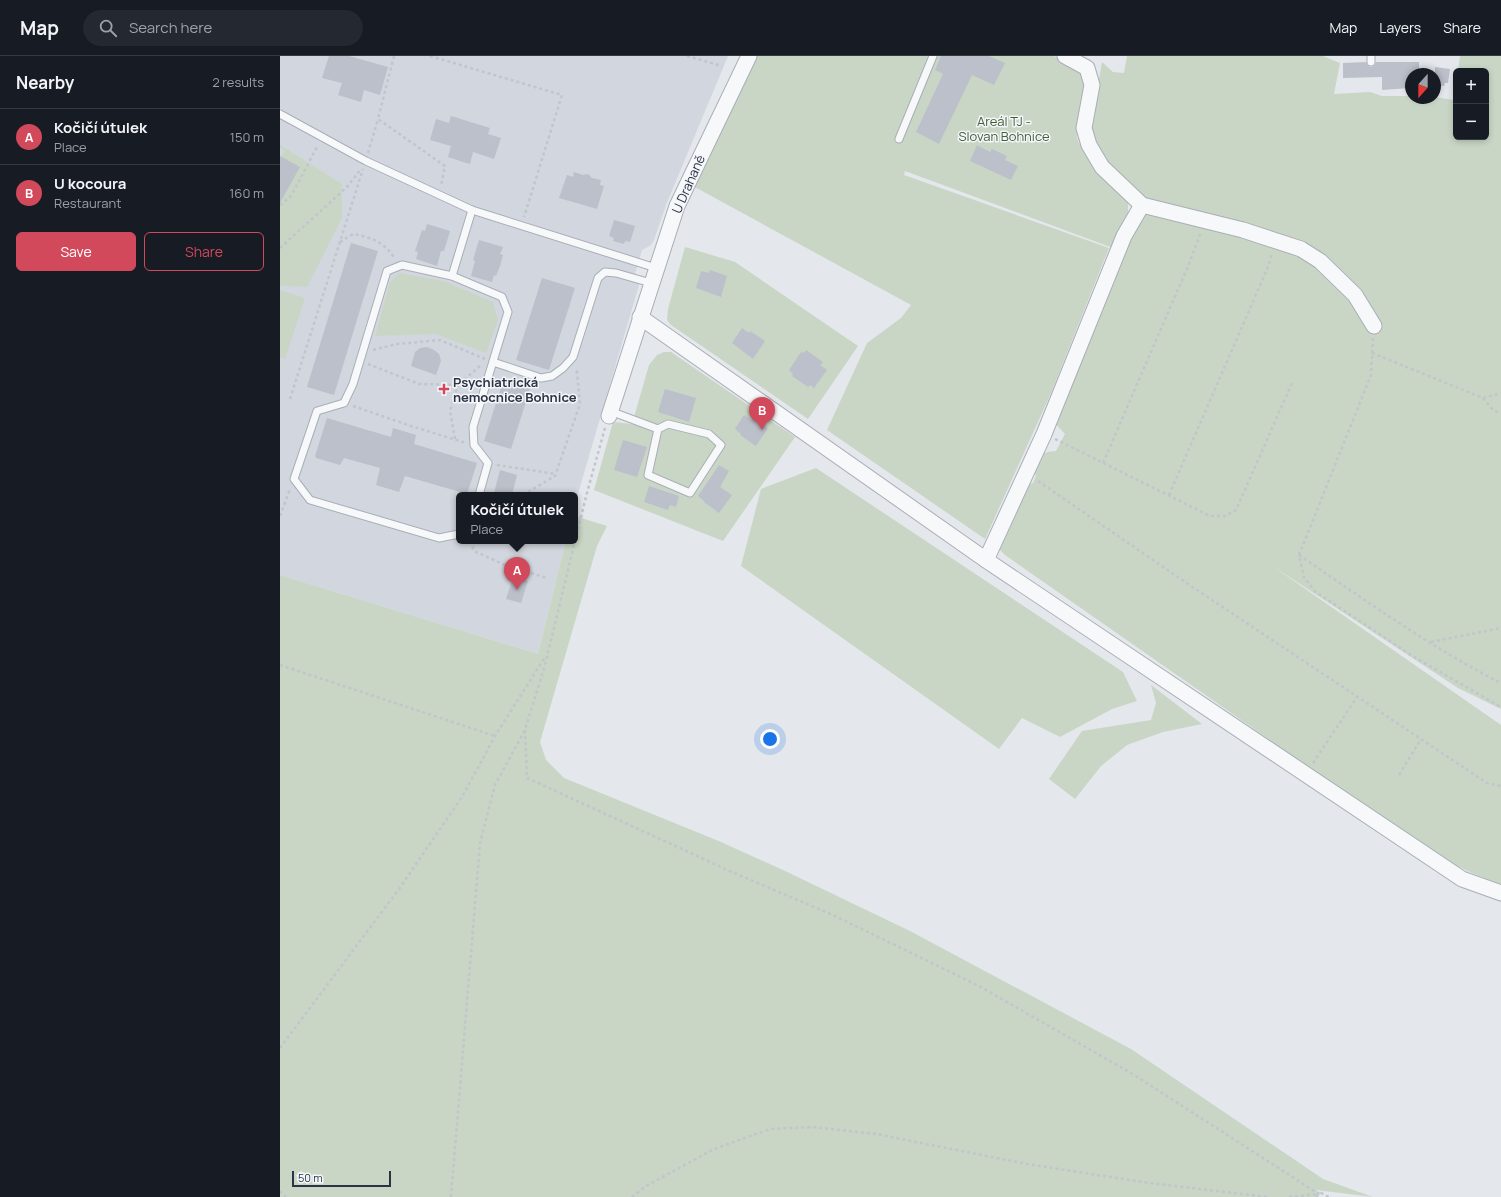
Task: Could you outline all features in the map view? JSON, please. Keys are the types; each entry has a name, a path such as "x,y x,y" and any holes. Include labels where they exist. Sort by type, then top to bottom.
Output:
{"street":[{"name":"U Drahaně","path":"610,413 651,282 677,206 749,56"},
{"path":"1065,56 1087,68 1092,85 1084,128 1089,145 1102,167 1142,205 1243,230 1301,249 1320,260 1356,295 1374,326"},
{"path":"986,560 1044,434 1124,236 1142,205"},
{"path":"640,317 986,560 1462,879 1501,893"}],"lane":[{"path":"899,139 933,56"},
{"path":"280,114 366,161 472,210 656,268"},
{"path":"452,276 472,210"},
{"path":"456,535 439,538 310,500 294,479 316,410 344,403 353,384 387,271 398,266 402,265 452,276 502,296 508,312 474,427 474,445 488,463 480,492"},
{"path":"493,362 541,378 552,376 563,368 573,357 598,278 605,272 616,273 651,282"},
{"path":"610,413 658,429 668,424 709,434 721,445 690,493 648,475 658,429"}],"path":[{"path":"290,399 366,161 394,56"},
{"path":"430,56 562,96 522,225"},
{"path":"687,56 722,66"},
{"path":"378,120 445,166 439,194"},
{"path":"280,204 291,196 322,138"},
{"path":"280,248 347,187 366,161"},
{"path":"1104,463 1186,271 1205,220"},
{"path":"340,243 353,234 371,238 390,251 398,266"},
{"path":"1169,496 1268,267 1272,252"},
{"path":"1374,326 1371,375 1299,554 1304,578 1316,592 1411,655 1501,706"},
{"path":"362,352 397,344 440,340 487,360 458,385 450,411 455,439"},
{"path":"1372,353 1483,398 1494,411 1501,413"},
{"path":"528,492 555,476 580,404 577,372 570,359"},
{"path":"360,360 419,384 458,385"},
{"path":"1044,434 1210,516 1225,516 1236,510 1292,383"},
{"path":"1483,398 1501,393"},
{"path":"344,403 411,426 474,445"},
{"path":"578,529 610,413"},
{"path":"488,463 556,474"},
{"path":"1026,472 1185,582 1487,783 1501,786"},
{"path":"280,516 294,479"},
{"path":"471,544 474,551 505,564 546,578"},
{"path":"451,1197 480,843 494,785 525,730 547,655 574,544"},
{"path":"1299,554 1430,642 1501,683"},
{"path":"1430,642 1501,628"},
{"path":"280,1048 404,883 462,797 495,736 547,655"},
{"path":"280,665 495,736"},
{"path":"1312,765 1357,696"},
{"path":"525,730 527,778 732,872 833,915 979,986 1131,1073 1319,1194"},
{"path":"1399,775 1421,739"},
{"path":"632,1197 646,1186 714,1149 770,1129 813,1127 876,1134 1028,1164 1103,1176 1268,1197"},
{"path":"280,1191 286,1197"},
{"path":"1289,1197 1321,1193 1329,1197"},
{"path":"1316,1197 1319,1194"}],"shaded area":[{"name":"Psychiatrická nemocnice Bohnice","path":"280,56 728,56 666,205 654,240 651,245 642,250 635,274 639,285 578,494 578,492 456,492 456,544 565,544 538,654 280,575"}],"green space":[{"name":"Areál TJ - Slovan Bohnice","path":"755,56 1054,56 1080,69 1086,79 1078,115 1077,137 1084,153 1091,162 1128,202 1128,214 1113,248 905,171 904,175 1109,248 1051,393 985,539 827,430 867,343 901,318 911,305 693,186"},
{"path":"1127,56 1323,56 1340,63 1334,94 1370,92 1382,96 1405,96 1405,104 1441,104 1441,98 1453,100 1453,140 1489,140 1489,68 1458,68 1460,56 1501,56 1501,709 1458,688 1271,565 1501,725 1501,885 1433,854 1005,555 999,549 1026,485 1033,483 1036,476 1033,468 1037,460 1044,453 1056,451 1065,434 1053,421 1138,220 1148,212 1141,199 1106,166 1089,136 1102,62 1113,72 1124,73"},
{"path":"280,145 342,184 342,218 307,287 280,286 281,157 285,151 280,148"},
{"path":"685,247 735,262 858,346 808,419 671,325 667,320 668,309"},
{"path":"399,273 443,281 493,302 498,320 486,353 436,334 375,336 390,282"},
{"path":"280,290 305,298 285,359 280,357"},
{"path":"664,352 671,352 795,437 723,541 594,490 613,422 632,424 649,365 657,355"},
{"path":"816,468 1123,672 1137,701 1112,709 1060,737 1022,718 999,749 741,566 761,489"},
{"path":"578,517 607,526 597,546 540,742 546,760 564,778 721,842 910,931 1131,1049 1323,1179 1373,1197 1316,1190 1321,1193 1317,1197 280,1197 280,575 538,654 565,544 578,544"},
{"path":"1151,685 1202,724 1163,732 1127,745 1101,766 1075,799 1049,779 1082,731 1151,720 1156,703"}],"building":[{"path":"329,56 349,56 388,67 380,95 364,90 361,102 338,95 342,83 322,78"},
{"path":"941,56 989,56 1005,63 994,85 972,75 939,144 916,132 943,74 935,70"},
{"path":"1366,62 1368,66 1371,67 1374,66 1376,62 1419,62 1419,68 1405,68 1405,88 1382,90 1382,77 1343,78 1343,63"},
{"path":"1435,67 1450,69 1448,83 1445,83 1444,86 1441,86 1441,68"},
{"path":"451,116 490,128 488,134 501,138 494,159 473,152 470,164 463,162 448,157 451,146 430,140 436,119 449,123"},
{"path":"977,145 990,152 992,149 1007,156 1005,160 1018,166 1011,180 970,161"},
{"path":"280,156 300,167 280,203"},
{"path":"574,172 583,175 588,174 592,178 601,180 600,185 604,186 597,209 559,198 567,175 573,177"},
{"path":"614,220 635,226 630,242 625,241 624,244 613,241 614,238 609,236"},
{"path":"427,224 450,231 444,251 441,251 437,266 416,259 418,252 415,251 422,230 425,231"},
{"path":"479,240 503,247 500,254 503,255 500,266 496,276 494,275 492,282 471,276 475,261 473,260"},
{"path":"351,243 378,251 334,395 307,387"},
{"path":"710,270 727,276 721,297 696,288 701,271 709,273"},
{"path":"542,278 575,288 549,370 516,360"},
{"path":"742,328 749,333 750,331 765,341 753,359 732,343"},
{"path":"427,347 439,354 441,361 436,375 411,366 415,352 420,348"},
{"path":"806,350 823,362 820,365 827,370 814,388 810,385 808,387 792,376 793,374 789,370 801,352 804,353"},
{"path":"504,378 531,386 511,449 484,441"},
{"path":"665,389 696,398 689,422 658,412"},
{"path":"744,415 752,420 753,417 768,428 756,446 740,435 741,434 735,429"},
{"path":"327,418 391,437 393,428 416,435 414,444 477,463 468,492 460,492 405,476 399,492 376,485 380,468 344,458 340,465 316,458 315,456"},
{"path":"623,440 647,447 637,477 614,470"},
{"path":"719,465 729,471 720,487 732,495 719,513 698,496"},
{"path":"500,470 517,475 513,492 494,492"},
{"path":"649,486 679,496 676,507 670,505 668,510 644,502"},
{"path":"513,577 528,581 521,603 506,599"}],"place":[{"name":"Psychiatrická nemocnice Bohnice","path":"444,389"},
{"name":"U kocoura","path":"762,430"},
{"name":"Kočičí útulek","path":"517,590"}]}
